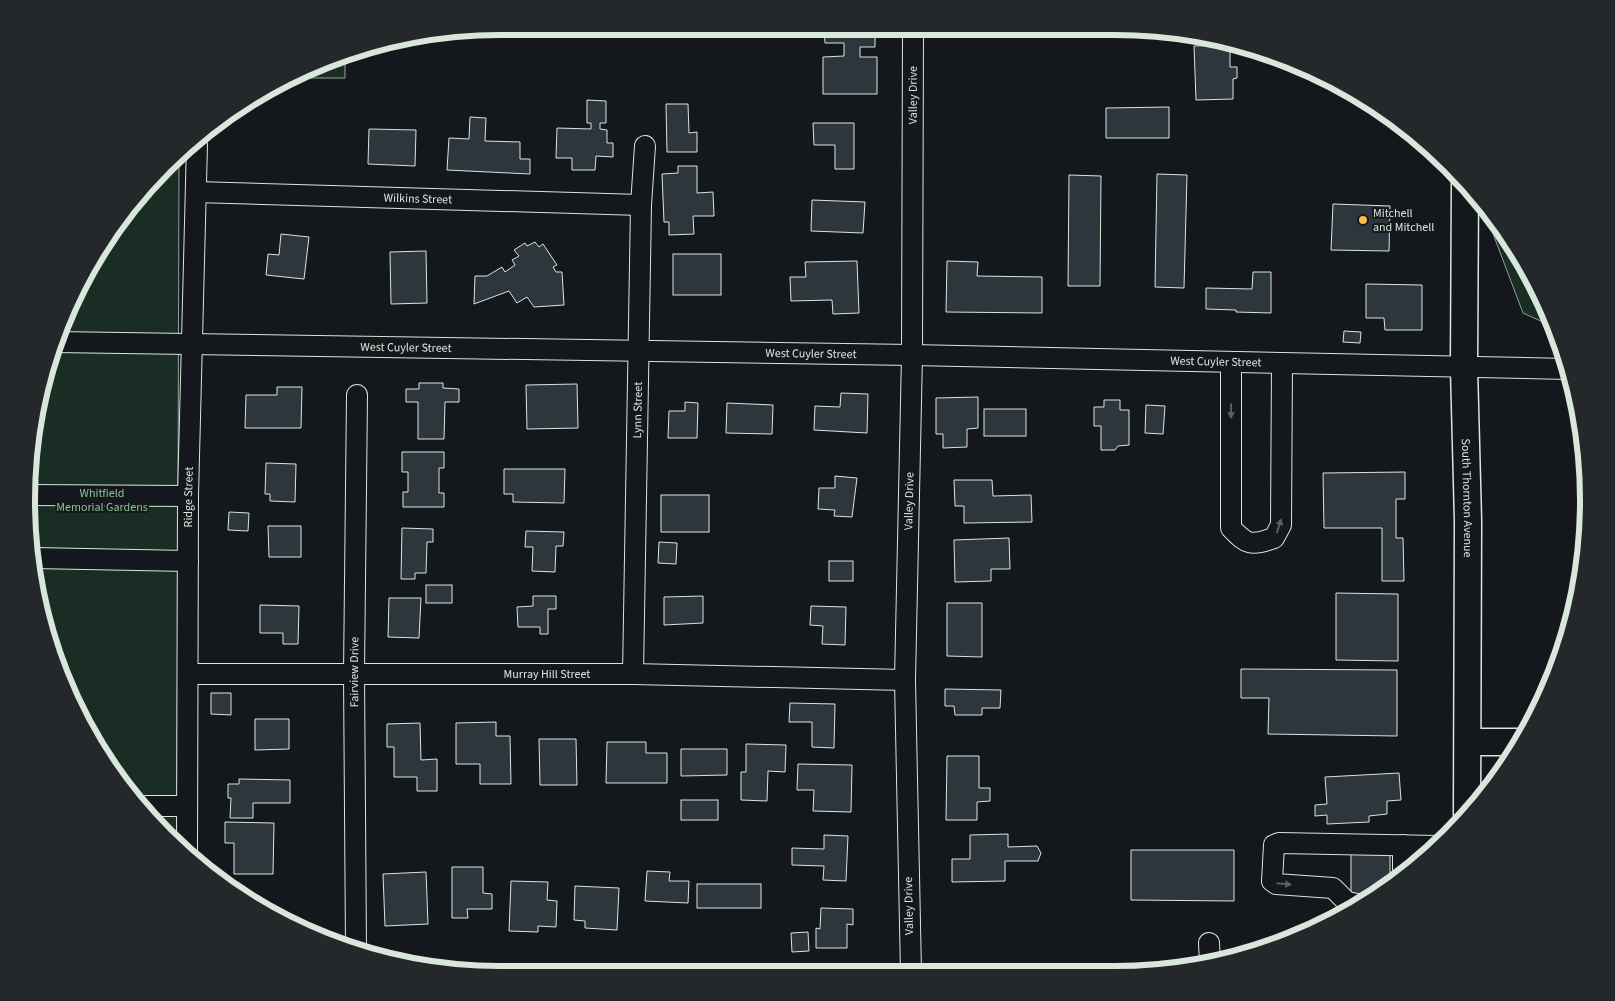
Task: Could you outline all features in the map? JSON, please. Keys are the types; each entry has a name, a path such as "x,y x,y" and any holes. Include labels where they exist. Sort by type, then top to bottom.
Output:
{"main road":[{"name":"South Thornton Avenue","path":"1466,196 1464,368 1468,521 1467,803"},
{"path":"1468,742 1512,742"}],"street":[{"name":"Valley Drive","path":"911,966 905,680 912,355 913,35"},
{"name":"Lynn Street","path":"633,674 641,204 645,146"},
{"name":"Ridge Street","path":"187,844 188,496 197,148"},
{"name":"Wilkins Street","path":"196,192 641,204"},
{"name":"West Cuyler Street","path":"63,342 912,355 1561,369"},
{"path":"1231,362 1231,528 1242,540 1257,544 1274,538 1281,525 1282,364"},
{"name":"Fairview Drive","path":"356,943 354,674 357,395"},
{"path":"35,495 188,496"},
{"path":"39,558 188,561"},
{"name":"Murray Hill Street","path":"188,674 633,674 905,680"},
{"path":"150,806 188,806"},
{"path":"1350,902 1333,888 1276,884 1272,881 1274,845 1279,843 1426,846"},
{"path":"1403,865 1404,845"},
{"path":"1209,943 1210,956"}],"green space":[{"path":"345,62 345,78 305,78"},
{"name":"Whitfield Memorial Gardens","path":"179,164 177,835 131,784 113,759 97,733 70,679 51,621 44,591 36,531 35,500 39,440 44,410 51,380 70,322 97,268 113,242 131,217"},
{"path":"1492,229 1518,268 1545,323 1523,313"}],"building":[{"path":"824,35 875,35 875,47 860,47 860,57 877,57 877,94 823,94 823,57 844,56 844,43 825,43"},
{"path":"1194,46 1211,46 1230,50 1230,67 1237,67 1237,78 1233,79 1233,99 1196,100"},
{"path":"587,100 606,101 606,123 600,123 600,129 607,130 607,143 613,143 613,157 596,156 595,170 572,170 572,158 556,158 557,128 591,129 591,123 587,123"},
{"path":"666,104 688,104 689,133 697,132 697,152 667,152"},
{"path":"1169,107 1169,138 1106,138 1106,108"},
{"path":"470,117 486,118 485,141 520,142 520,159 530,159 530,174 447,170 449,138 469,139"},
{"path":"813,123 854,123 854,169 835,169 835,145 814,145"},
{"path":"369,129 416,130 415,166 368,164"},
{"path":"678,166 697,166 697,193 713,192 714,216 693,216 694,234 669,235 669,222 664,222 662,174 678,173"},
{"path":"1157,174 1187,175 1184,288 1155,287"},
{"path":"1069,175 1101,176 1100,286 1068,286"},
{"path":"812,200 865,202 863,233 811,231"},
{"path":"1333,204 1390,206 1389,251 1331,250"},
{"path":"281,234 309,237 304,279 266,275 268,254 279,255"},
{"path":"535,242 539,247 543,244 557,265 553,267 556,272 562,272 564,305 534,307 527,297 517,303 509,291 474,304 475,276 487,276 502,267 505,272 515,265 512,260 519,256 514,250 525,243 527,246"},
{"path":"426,251 427,303 391,304 390,252"},
{"path":"673,254 721,254 721,295 673,295"},
{"path":"857,261 859,313 833,314 832,300 791,301 790,277 806,277 805,262"},
{"path":"947,261 978,262 977,276 1042,277 1042,313 946,312"},
{"path":"1253,272 1271,272 1271,313 1206,309 1206,288 1252,289"},
{"path":"1366,284 1422,285 1422,330 1385,330 1384,318 1366,318"},
{"path":"1344,331 1361,332 1360,343 1343,342"},
{"path":"419,383 443,383 443,388 459,389 459,402 445,402 444,439 418,439 418,402 406,402 406,389 419,389"},
{"path":"577,384 578,428 527,429 526,385"},
{"path":"277,387 302,387 301,428 245,428 246,395 277,395"},
{"path":"841,393 868,394 867,433 814,430 815,406 840,407"},
{"path":"978,397 978,428 967,429 967,447 943,448 943,434 936,434 936,398"},
{"path":"1104,400 1120,400 1120,410 1129,410 1129,445 1118,446 1115,450 1101,450 1101,426 1094,426 1094,407 1104,407"},
{"path":"685,402 698,403 697,438 668,438 669,411 685,411"},
{"path":"727,403 773,405 772,434 726,433"},
{"path":"1146,405 1165,406 1163,434 1145,433"},
{"path":"984,409 1026,409 1026,436 984,436"},
{"path":"402,452 444,452 444,468 439,468 439,493 444,493 444,507 403,507 403,492 408,492 408,472 402,472"},
{"path":"266,463 296,464 295,502 270,501 270,494 265,494"},
{"path":"504,469 565,469 564,503 513,502 513,494 504,494"},
{"path":"1405,472 1405,499 1396,499 1396,538 1403,538 1404,581 1382,581 1382,528 1324,528 1323,473"},
{"path":"835,476 857,478 852,517 834,516 835,510 818,509 819,488 835,488"},
{"path":"954,480 992,480 993,496 1031,495 1032,522 964,523 964,506 955,506"},
{"path":"661,495 709,495 709,532 661,532"},
{"path":"229,512 249,513 248,531 228,530"},
{"path":"268,526 301,526 301,557 269,557"},
{"path":"402,528 433,529 433,542 427,542 426,573 415,573 415,579 401,579"},
{"path":"526,531 564,532 563,546 556,546 555,572 532,571 533,547 525,547"},
{"path":"1009,538 1010,569 991,569 991,581 955,582 954,540"},
{"path":"659,542 677,543 676,564 658,563"},
{"path":"829,561 853,561 853,581 829,581"},
{"path":"426,585 452,585 452,603 426,603"},
{"path":"1336,593 1398,594 1398,661 1336,660"},
{"path":"533,596 556,596 556,609 548,609 548,634 540,634 540,627 518,627 517,607 533,606"},
{"path":"703,596 703,623 664,625 664,597"},
{"path":"389,598 421,598 419,638 388,637"},
{"path":"947,603 982,603 982,657 947,656"},
{"path":"260,605 299,606 298,644 283,644 283,633 260,633"},
{"path":"811,606 846,607 845,645 822,644 823,626 810,625"},
{"path":"1241,669 1397,670 1397,736 1268,734 1269,698 1241,698"},
{"path":"945,689 1001,690 1000,708 982,708 982,715 955,715 954,706 945,706"},
{"path":"211,693 231,693 231,715 211,714"},
{"path":"790,703 835,704 834,748 812,747 812,722 789,722"},
{"path":"255,719 289,719 289,749 255,750"},
{"path":"496,722 496,736 510,736 511,784 480,784 480,764 456,764 456,723"},
{"path":"420,723 421,760 437,759 437,791 417,791 417,777 394,777 394,747 387,747 387,724"},
{"path":"539,739 576,739 577,785 540,785"},
{"path":"607,742 646,742 646,753 667,753 667,783 606,783"},
{"path":"746,744 786,745 785,772 768,771 767,801 741,800 741,772 746,772"},
{"path":"681,749 727,749 727,775 681,776"},
{"path":"947,756 979,756 979,788 990,788 990,801 977,802 977,820 946,820"},
{"path":"798,764 852,765 851,812 813,811 814,790 797,790"},
{"path":"1399,773 1401,800 1387,801 1387,814 1369,816 1369,822 1327,824 1327,815 1315,816 1315,805 1327,804 1325,777"},
{"path":"239,779 290,780 290,803 253,803 253,818 230,818 231,798 228,798 228,784 239,784"},
{"path":"681,800 718,800 718,820 681,820"},
{"path":"225,822 274,823 273,874 234,874 234,843 225,843"},
{"path":"1008,834 1008,847 1037,846 1041,853 1038,861 1005,861 1005,881 952,882 952,859 970,859 970,835"},
{"path":"824,835 848,836 846,881 823,880 824,866 792,865 792,848 824,849"},
{"path":"1131,850 1234,850 1234,901 1131,900"},
{"path":"1351,850 1390,850 1390,876 1360,896 1351,896"},
{"path":"452,867 483,867 483,893 492,894 492,909 467,909 468,918 452,918"},
{"path":"647,871 670,872 669,881 689,881 688,903 645,901"},
{"path":"426,872 428,924 385,926 383,874"},
{"path":"511,881 548,882 547,900 557,901 556,927 538,926 538,932 509,931"},
{"path":"697,884 761,884 761,908 697,908"},
{"path":"575,886 619,888 617,930 585,928 585,921 574,920"},
{"path":"821,908 853,909 853,925 847,924 847,948 816,948 816,928 820,929"},
{"path":"808,932 809,951 792,952 791,933"}],"place":[{"name":"Mitchell and Mitchell","path":"1363,220"}]}
